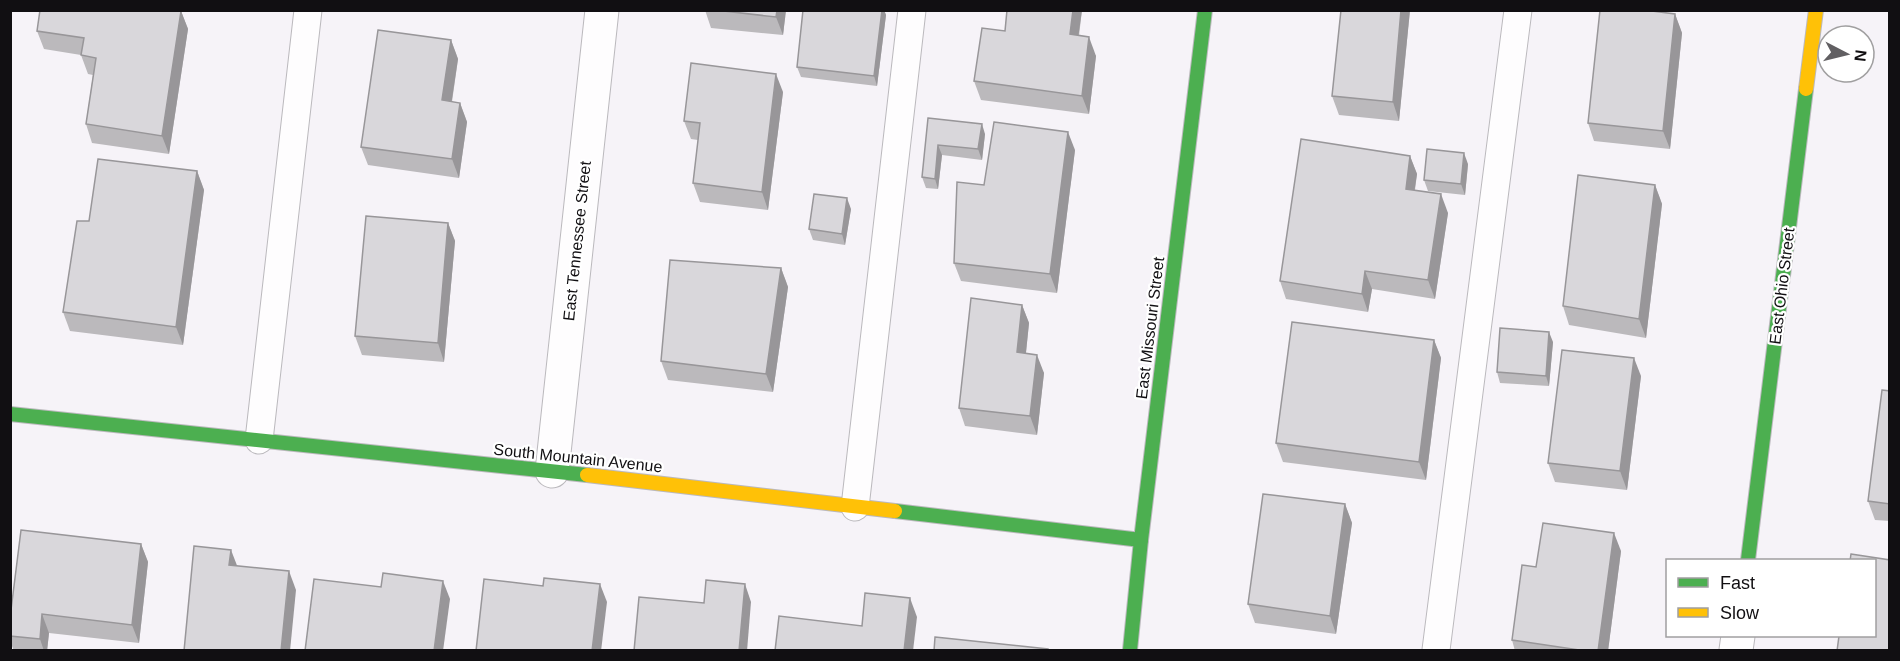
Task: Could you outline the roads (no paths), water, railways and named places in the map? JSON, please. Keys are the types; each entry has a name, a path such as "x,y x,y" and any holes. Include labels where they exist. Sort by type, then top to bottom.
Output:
{"street":[{"name":"East Tennessee Street","path":"552,471 602,10"},
{"name":"East Missouri Street","path":"1130,651 1141,540 1205,10"},
{"name":"East Ohio Street","path":"1748,559 1816,10"},
{"name":"South Mountain Avenue","path":"10,414 552,471 1141,540"}],"lane":[{"path":"259,440 308,10"},
{"path":"855,507 912,10"},
{"path":"1436,651 1518,10"}]}
